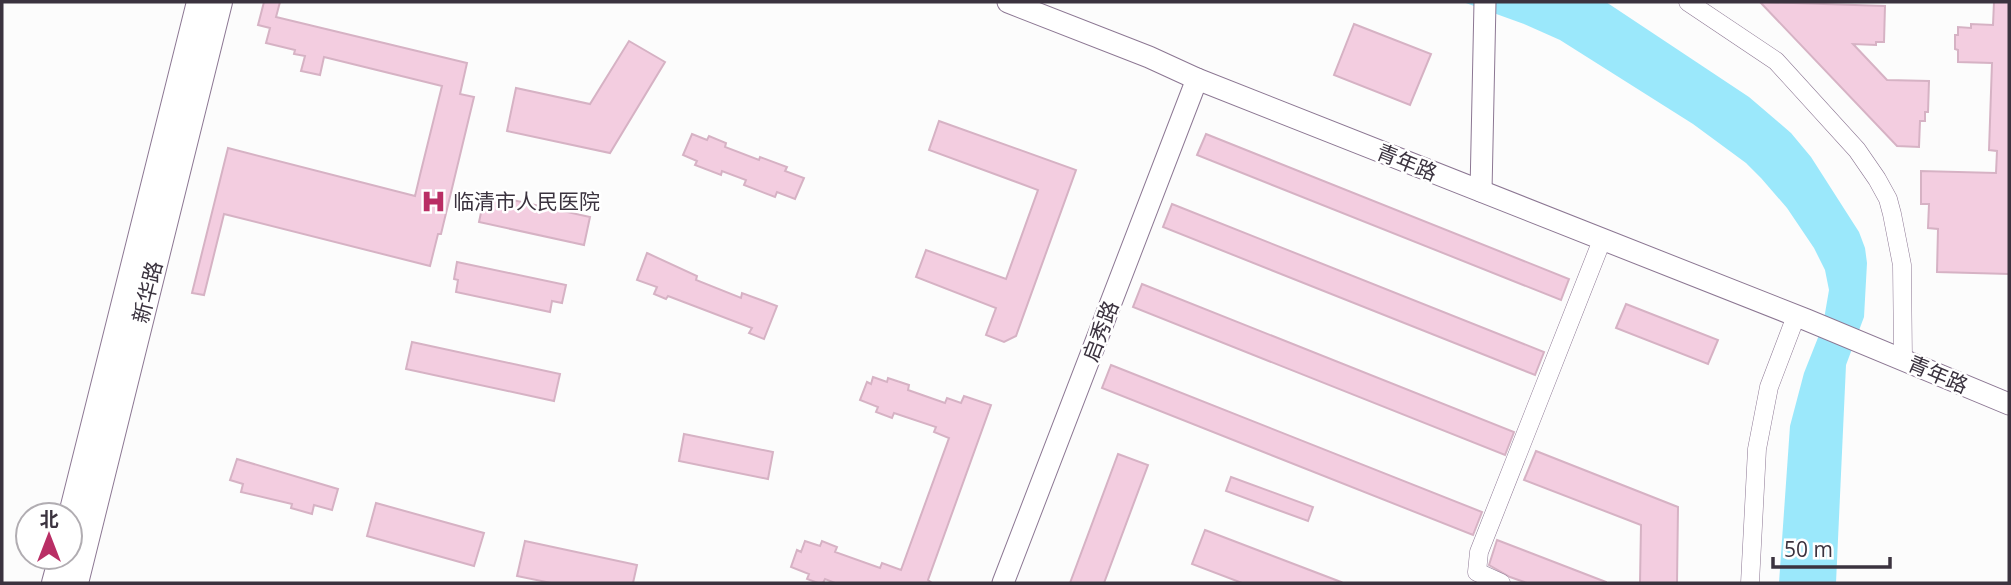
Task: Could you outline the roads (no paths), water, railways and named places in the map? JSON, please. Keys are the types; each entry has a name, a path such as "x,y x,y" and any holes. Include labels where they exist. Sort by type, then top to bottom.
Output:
{"main road":[{"name":"新华路","path":"74,501 199,2"},
{"name":"新华路","path":"76,583 220,2"}],"street":[{"name":"青年路","path":"1008,2 1802,318 2009,404"},
{"path":"1474,189 1476,15 1485,2"},
{"path":"1688,2 1776,61 1857,150 1877,179 1892,214 1902,265 1903,359"},
{"name":"启秀路","path":"1003,583 1198,79"},
{"path":"1501,583 1477,572 1479,552 1602,240"},
{"path":"1750,583 1757,449 1769,387 1802,318"}],"water":[{"path":"1463,2 1606,2 1749,97 1791,133 1811,157 1859,232 1867,263 1864,317 1846,365 1836,583 1779,583 1790,426 1804,373 1823,325 1829,290 1825,270 1814,248 1787,208 1761,178 1746,163 1693,124 1560,40"}],"place":[{"name":"临清市人民医院","path":"433,201"}]}
